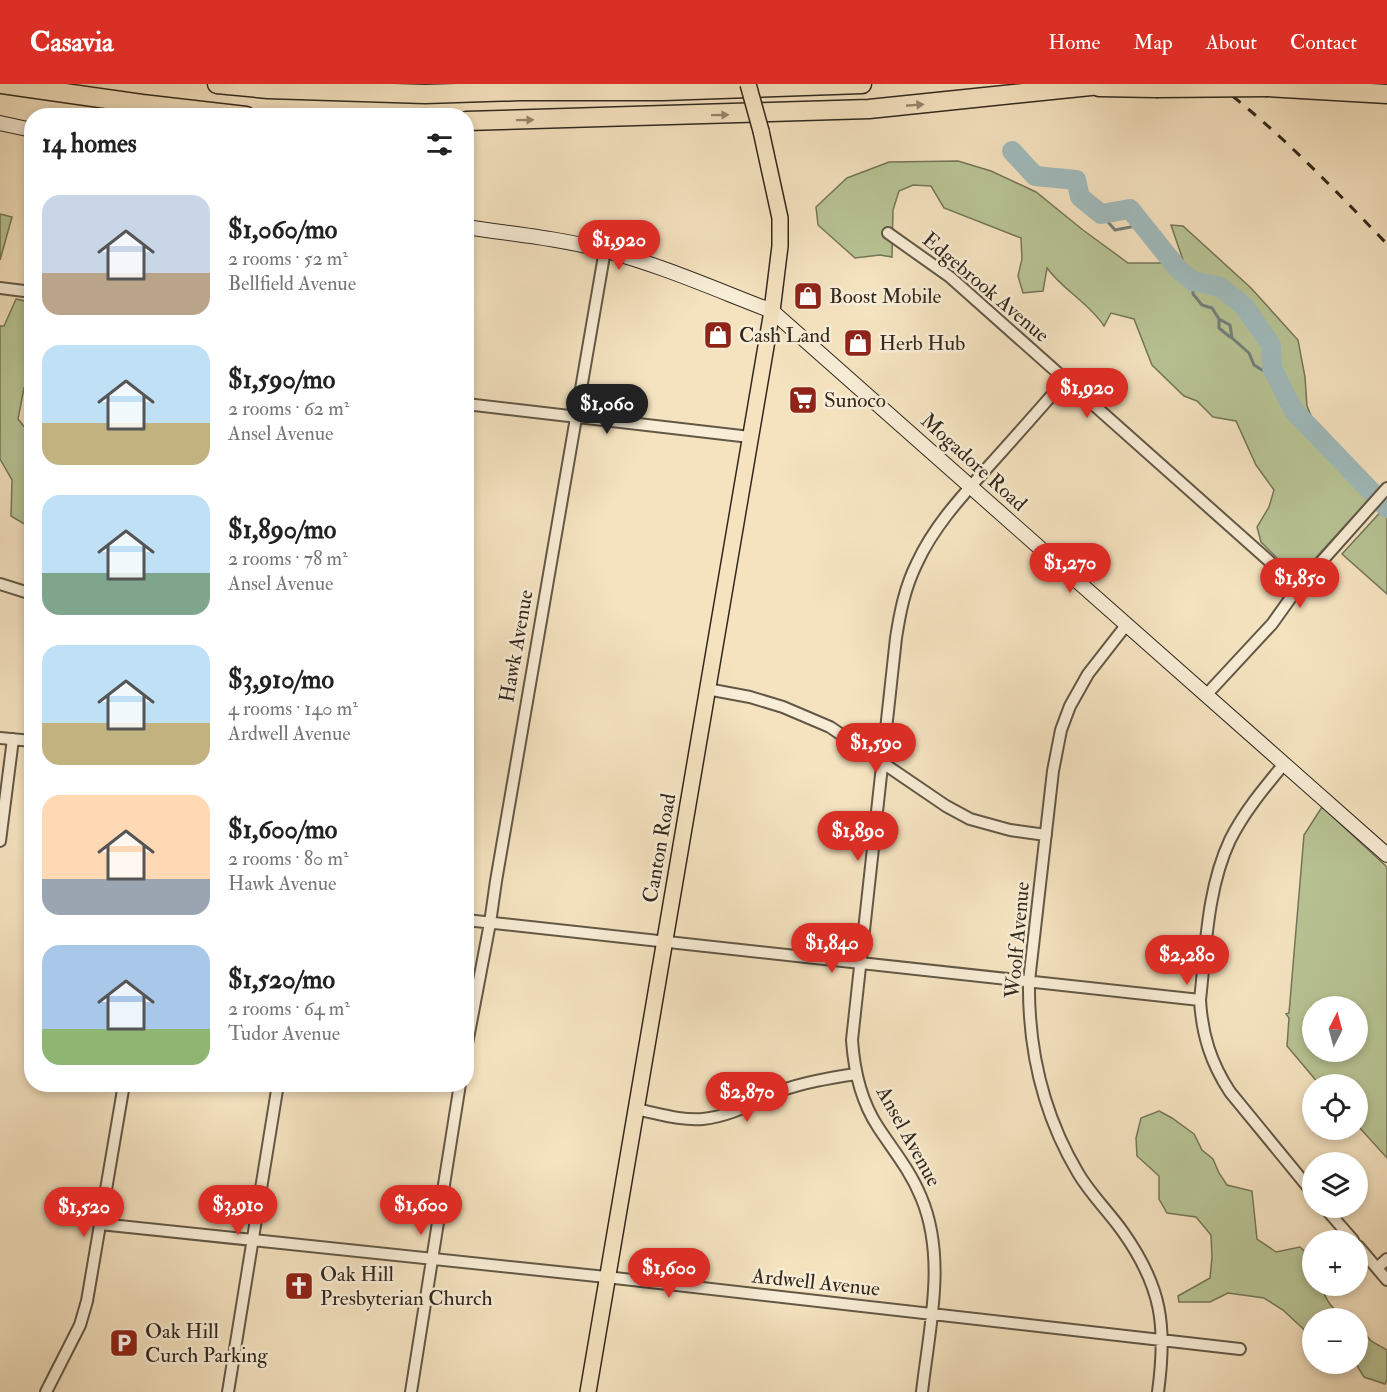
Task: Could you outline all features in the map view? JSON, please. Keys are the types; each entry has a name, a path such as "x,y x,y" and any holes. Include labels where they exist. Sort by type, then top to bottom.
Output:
{"highway":[{"path":"2,84 177,108"},
{"path":"217,84 268,89 381,94 663,91 862,84"},
{"path":"663,91 712,84"},
{"path":"474,121 869,109 1110,84"},
{"path":"1088,86 1268,87 1387,94"}],"main road":[{"name":"Canton Road","path":"588,1392 772,311 780,246 780,218 748,84"}],"street":[{"path":"0,123 24,128"},
{"name":"Mogadore Road","path":"474,228 570,242 605,250 772,311 1387,855"},
{"name":"Edgebrook Avenue","path":"888,233 950,277 1268,560 1297,589"},
{"name":"Hawk Avenue","path":"474,1007 605,250"},
{"path":"0,288 24,291"},
{"name":"Ansel Avenue","path":"922,1392 931,1313 934,1258 927,1216 910,1172 868,1108 856,1074 852,1040 896,638 904,597 924,549 939,526 971,486 1065,380"},
{"path":"474,405 750,436"},
{"path":"1207,694 1272,624 1297,589 1387,488"},
{"path":"0,584 24,592"},
{"name":"Woolf Avenue","path":"1127,624 1088,674 1067,714 1057,746 1029,981 1030,1027 1036,1070 1049,1113 1079,1174 1122,1230 1145,1266 1158,1301 1161,1339 1158,1392"},
{"path":"707,689 750,697 807,716 846,736 946,806 970,819 1010,830 1046,835"},
{"path":"0,738 24,740"},
{"path":"0,841 13,739"},
{"path":"1284,764 1242,818 1220,866 1212,898 1200,1000 1205,1039 1218,1074 1259,1129 1302,1180"},
{"path":"474,921 1200,1000"},
{"path":"635,1109 692,1119 718,1117 744,1109 779,1092 805,1083 856,1074"},
{"path":"46,1392 83,1317 123,1092"},
{"path":"228,1392 277,1092"},
{"path":"411,1392 459,1092"},
{"path":"1334,1218 1344,1230"},
{"name":"Ardwell Avenue","path":"100,1224 606,1277 1240,1349"},
{"path":"1368,1257 1387,1280"},
{"path":"1377,1268 1387,1259"}],"green space":[{"path":"958,161 991,171 1036,192 1128,263 1184,263 1171,225 1183,226 1251,288 1298,340 1305,377 1307,406 1321,439 1374,494 1310,564 1293,574 1261,542 1257,527 1269,507 1274,490 1256,465 1236,421 1213,417 1197,401 1184,396 1152,365 1134,319 1111,313 1104,326 1091,310 1047,268 1043,291 1023,293 1018,276 1022,259 1021,238 944,208 931,186 913,185 899,191 893,210 892,257 880,255 855,258 818,225 816,207 847,178 889,162"},
{"path":"0,214 12,217 0,260"},
{"path":"16,299 24,301 24,388 18,419 24,426 24,524 11,516 12,480 0,459 0,326 4,326"},
{"path":"1386,506 1387,508 1387,594 1342,554"},
{"path":"1322,807 1387,867 1387,1158 1368,1137 1368,1074 1311,1074 1287,1046 1289,1018 1286,1014 1289,1013 1304,835"},
{"path":"1159,1111 1172,1118 1194,1134 1202,1150 1213,1159 1227,1185 1252,1191 1257,1239 1276,1252 1300,1247 1302,1249 1302,1296 1326,1296 1334,1308 1302,1308 1302,1328 1283,1310 1264,1298 1228,1293 1210,1302 1179,1302 1178,1296 1210,1278 1211,1235 1196,1217 1167,1213 1159,1199 1159,1176 1137,1156 1136,1138 1141,1118"},
{"path":"1368,1337 1387,1350 1387,1380 1385,1384 1364,1377 1362,1374 1368,1374"}],"waterway":[{"path":"1012,151 1035,176 1076,180 1080,197 1101,214 1130,209 1178,269 1193,281 1220,287 1244,306 1271,345 1272,368 1294,411 1387,508"},
{"path":"1101,214 1115,230 1141,225"},
{"path":"1193,281 1193,294 1202,305 1212,308 1219,319 1230,325 1232,338 1249,353 1254,365 1262,370 1272,368"},
{"path":"1219,319 1219,328 1230,337"}],"railway":[{"path":"1217,84 1284,141 1387,244"}],"place":[{"name":"Boost Mobile","path":"808,296"},
{"name":"Cash Land","path":"718,335"},
{"name":"Herb Hub","path":"858,343"},
{"name":"Sunoco","path":"803,400"},
{"name":"Oak Hill Presbyterian Church","path":"299,1286"},
{"name":"Oak Hill Curch Parking","path":"124,1343"}]}
